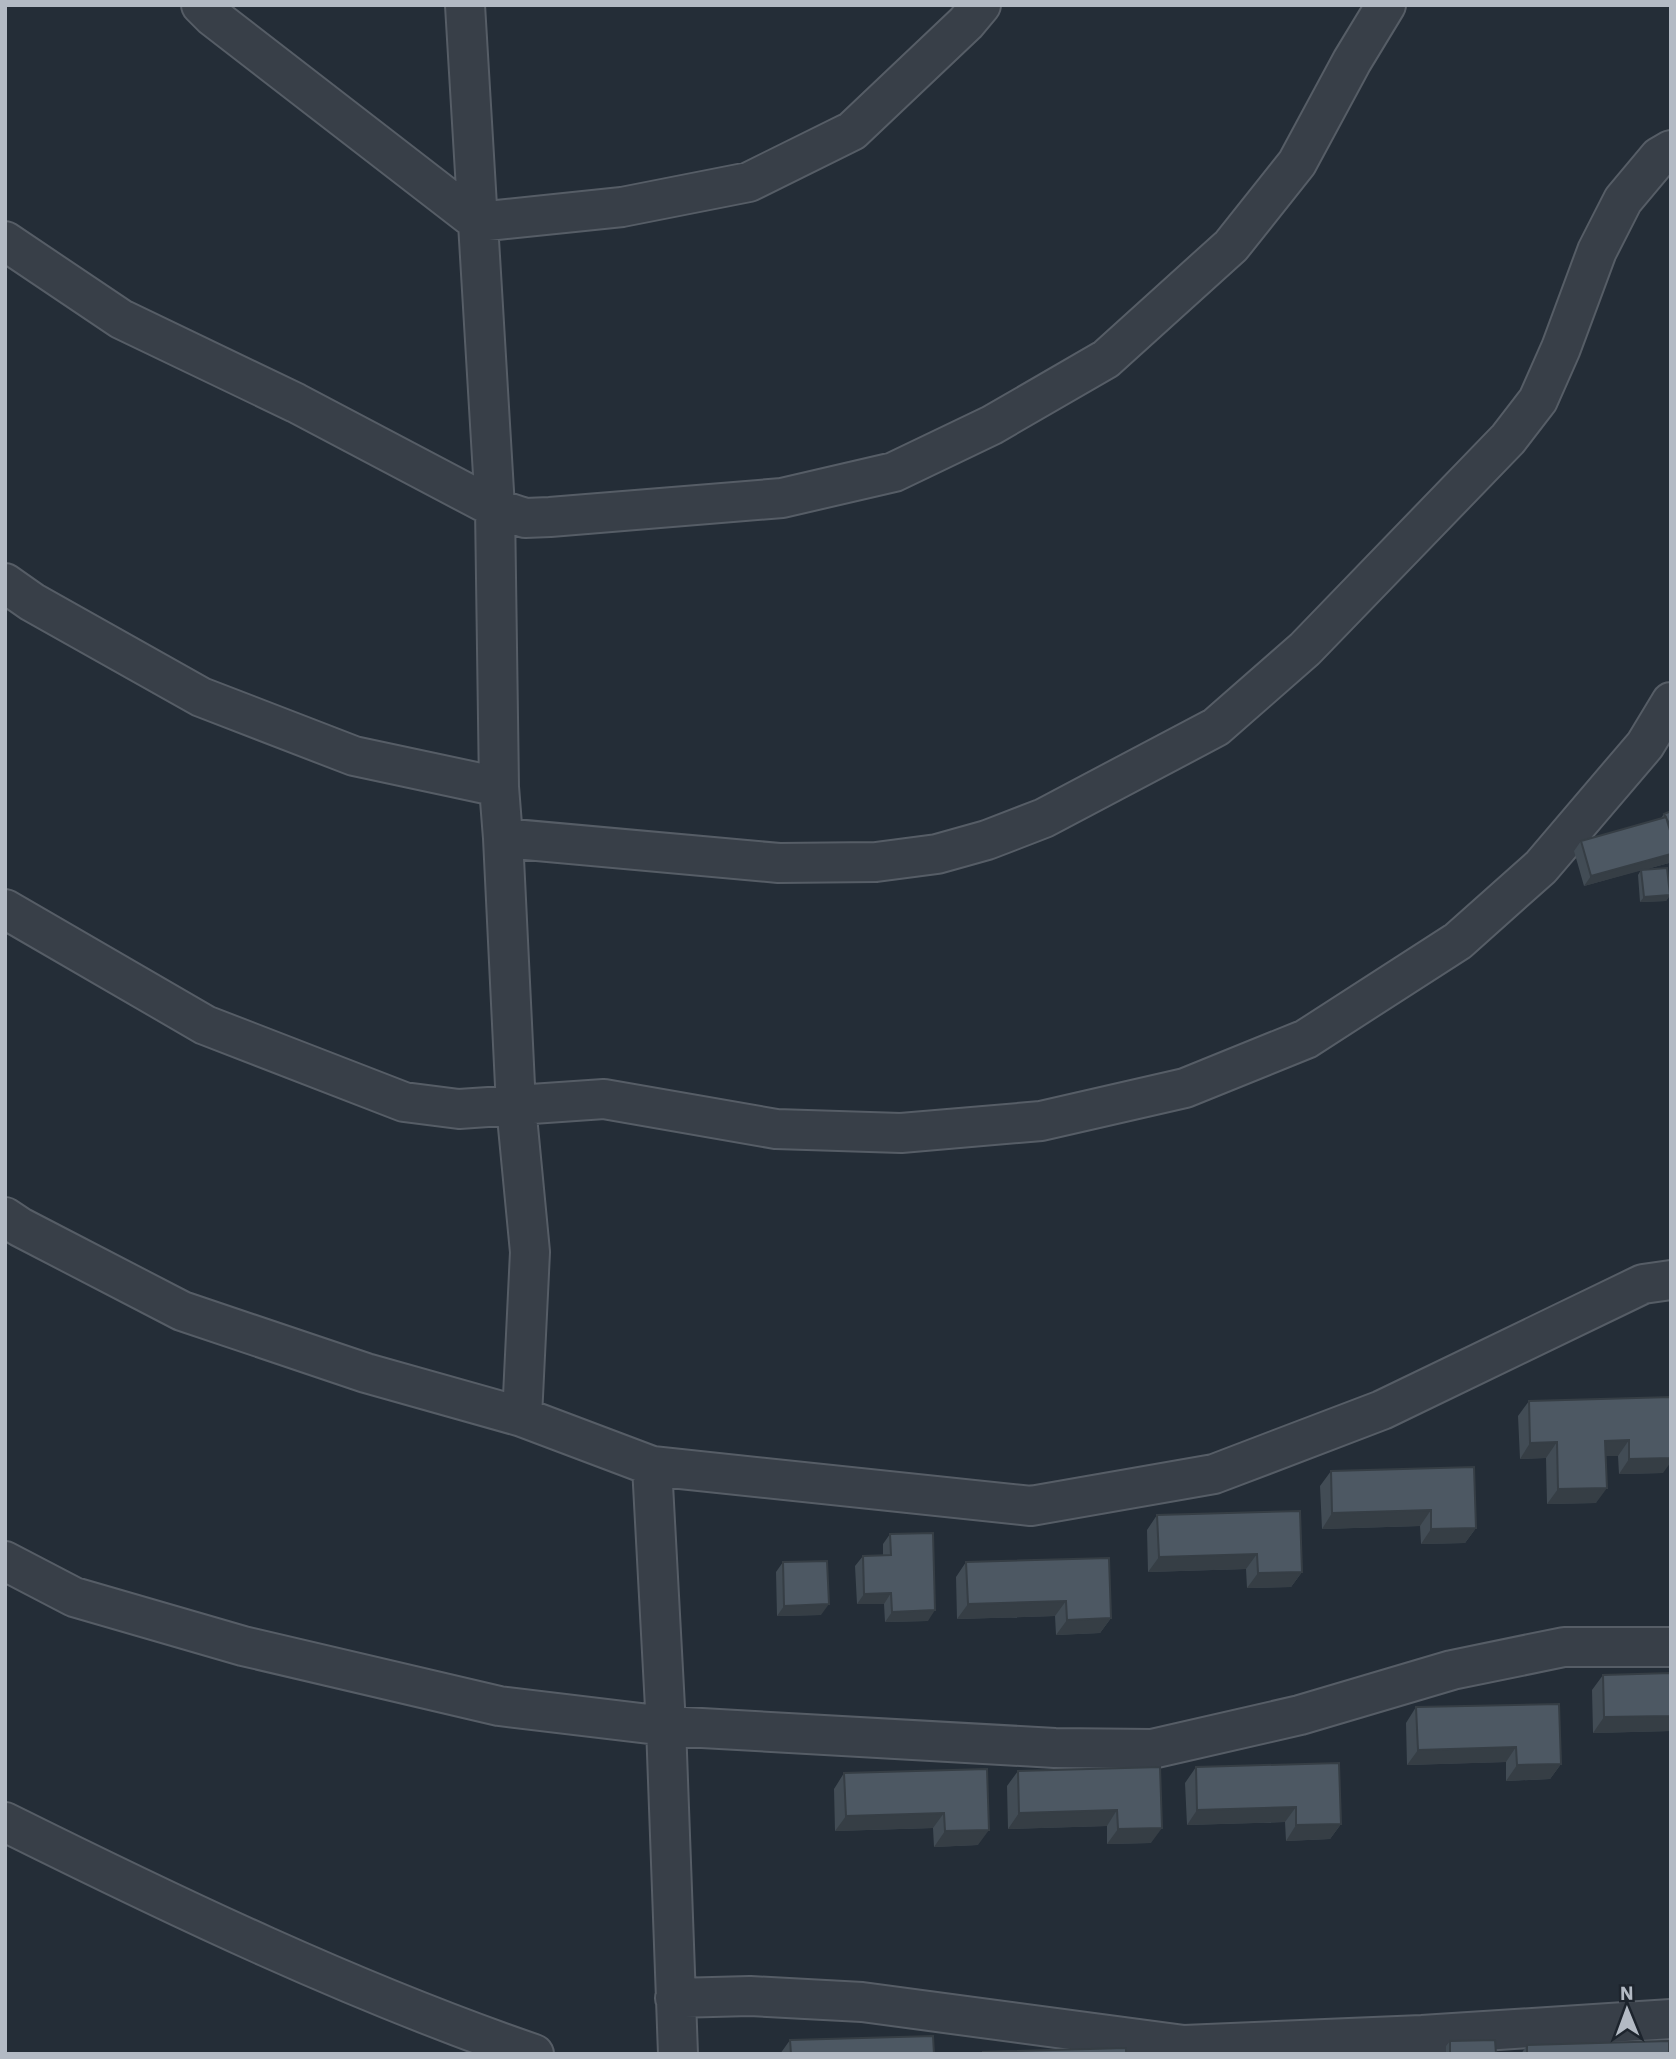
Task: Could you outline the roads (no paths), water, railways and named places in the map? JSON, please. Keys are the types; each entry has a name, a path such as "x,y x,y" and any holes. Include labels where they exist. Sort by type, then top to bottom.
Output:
{"street":[{"path":"465,5 495,508 499,787 516,1106 530,1252 522,1418"},
{"path":"218,9 478,222 622,207 749,182 852,131 966,23 981,5"},
{"path":"5,241 121,319 296,403 495,508 525,518 782,498 894,472 992,425 1105,359 1231,246 1297,163 1352,61 1386,5"},
{"path":"503,838 779,863 876,862 937,854 987,840 1044,818 1216,727 1305,649 1508,439 1538,400 1561,348 1597,251 1623,200 1659,157 1671,150"},
{"path":"5,583 32,602 201,697 354,756 499,787"},
{"path":"5,909 205,1025 404,1102 459,1109 604,1099 776,1129 901,1133 1041,1121 1185,1088 1306,1039 1458,941 1541,867 1645,745 1671,702"},
{"path":"5,1217 182,1311 366,1373 522,1418 652,1466 1031,1506 1214,1474 1382,1410 1643,1284 1671,1280"},
{"path":"652,1466 666,1726 678,2054"},
{"path":"5,1561 74,1597 243,1646 499,1706 666,1726 1055,1748 1152,1749 1300,1715 1452,1670 1564,1647 1671,1647"},
{"path":"5,1822 137,1887 391,2000 534,2054"},
{"path":"676,1998 750,1996 862,2002 1184,2045 1422,2035 1671,2019"}]}
